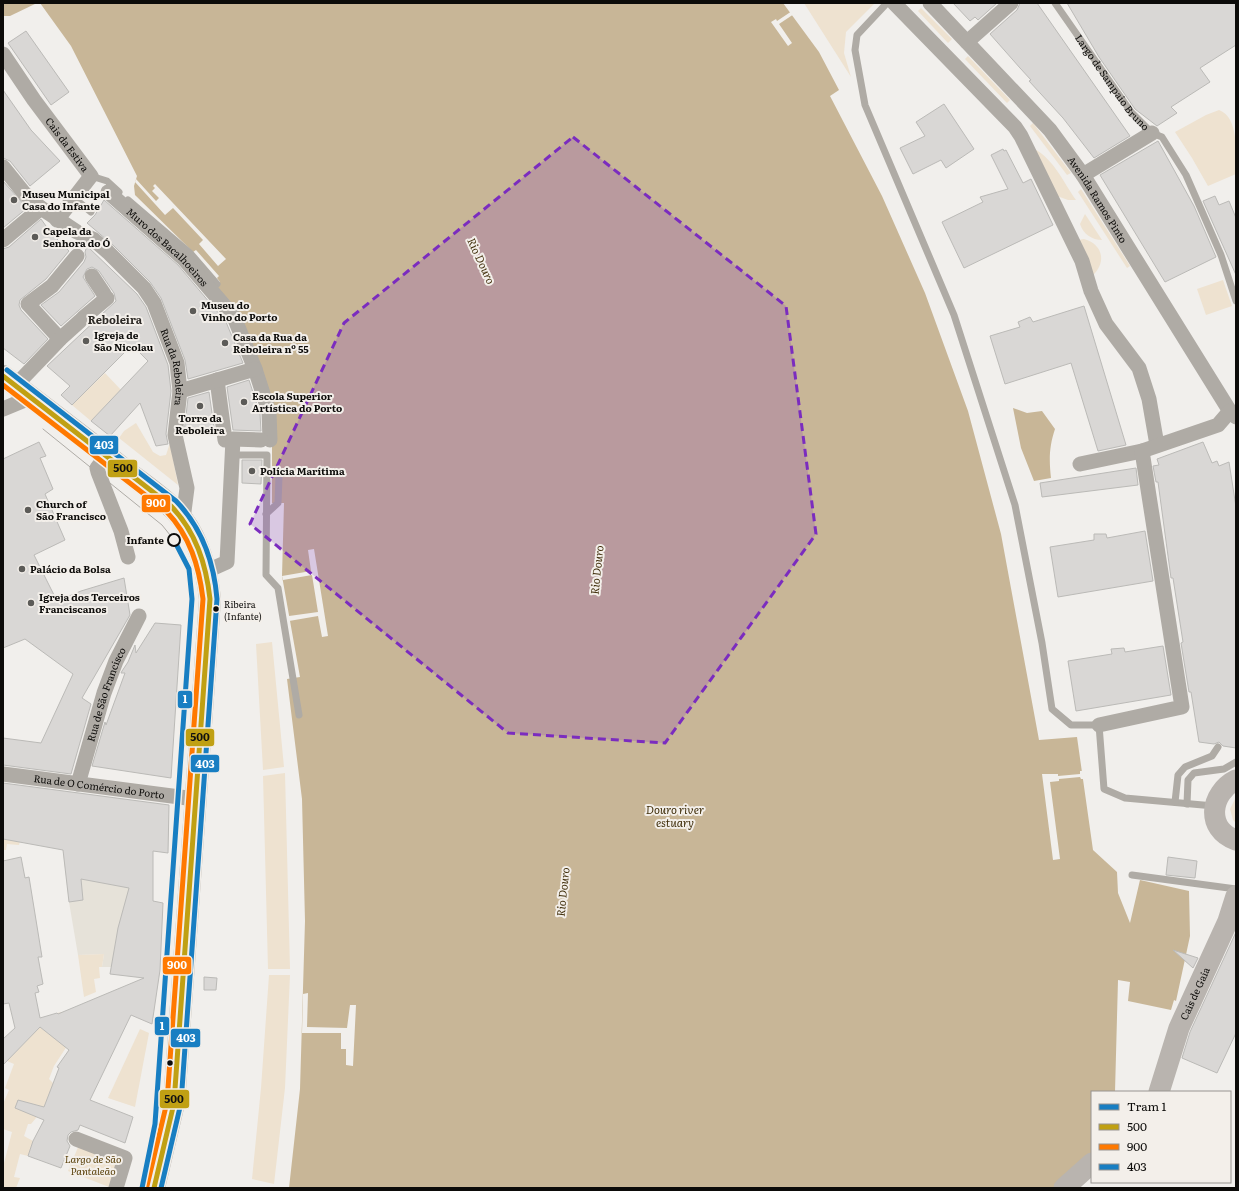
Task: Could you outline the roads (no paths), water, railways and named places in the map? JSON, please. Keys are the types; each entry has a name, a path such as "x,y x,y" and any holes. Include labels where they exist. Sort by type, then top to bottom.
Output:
{"main road":[{"path":"17,386 107,455 183,519 196,543 207,571 210,599 174,1103 154,1188"},
{"path":"1234,845 1221,830 1215,818 1214,806 1218,794 1227,784 1236,780"},
{"name":"Cais de Gaia","path":"1159,1091 1179,1028 1228,921 1236,896"},
{"path":"1064,1188 1091,1164"}],"street":[{"path":"894,3 1015,127 1021,136 1082,261 1091,291 1106,324 1139,368 1149,399 1157,445"},
{"name":"Avenida Ramos Pinto","path":"930,3 1050,130 1083,175 1233,414"},
{"path":"967,42 1011,3"},
{"name":"Cais da Estiva","path":"3,54 91,176"},
{"name":"Largo de Sampaio Bruno","path":"1083,175 1152,133"},
{"name":"Rua da Reboleira","path":"3,167 24,193 41,208 77,232 93,239 144,288 154,303 177,363 180,391 175,435 187,488 183,519"},
{"path":"57,220 91,176"},
{"name":"Muro dos Bacalhoeiros","path":"108,192 184,259 209,286 234,317 255,369 269,412 266,440 233,439 227,562 207,571"},
{"path":"3,240 41,208"},
{"path":"60,339 28,304 52,286 77,256"},
{"path":"3,409 17,386 60,339 106,296 91,275"},
{"path":"180,391 255,369"},
{"path":"217,380 225,440"},
{"path":"1080,464 1142,451 1218,425 1233,414"},
{"path":"1098,725 1182,707 1142,451"},
{"path":"107,455 98,468 99,476 121,531 128,557"},
{"name":"Rua de São Francisco","path":"79,780 106,687 116,661 140,616"},
{"name":"Rua de São Francisco","path":"79,780 76,768 94,702 97,699"},
{"name":"Rua de O Comércio do Porto","path":"3,774 79,780 115,792 195,798"},
{"path":"76,1140 125,1158 116,1188"}],"lane":[{"path":"887,3 857,35 855,50 865,105 954,315 1015,505 1042,643 1052,709 1071,725 1098,725 1104,789 1125,798 1214,806"},
{"name":"Largo de Sampaio Bruno","path":"1055,3 1131,112 1152,133"},
{"path":"1152,133 1162,137 1186,175 1221,255 1236,301"},
{"name":"Cais da Estiva","path":"91,176 106,181 113,186 191,254 217,284"},
{"path":"74,198 91,212"},
{"path":"233,455 267,455 266,575 278,588 299,714"},
{"path":"266,514 278,503 279,476"},
{"path":"1175,802 1178,775 1185,767 1212,756 1218,747"},
{"path":"1187,804 1188,780 1194,773 1224,769 1236,762"},
{"path":"1132,875 1236,889"}],"water":[{"path":"3,3 37,3 10,16 3,16"},
{"name":"Douro river estuary","path":"40,3 783,3 819,52 839,90 830,96 882,196 925,293 968,411 1001,534 1039,740 1077,737 1093,850 1117,872 1118,893 1130,923 1140,880 1189,891 1190,936 1176,1001 1174,1000 1171,1010 1128,1001 1130,982 1118,980 1115,1091 1091,1091 1091,1156 1057,1188 289,1188 300,1089 305,921 302,799 287,679 300,677 282,576 284,503 272,503 272,412 215,286 220,282 217,278 219,276 196,250 193,252 135,195 134,186 137,176 71,46"},
{"path":"1013,408 1027,413 1042,411 1055,429 1050,454 1051,478 1034,481 1021,448"}],"tram line":[{"path":"43,429 162,525 174,540"},
{"name":"1","path":"142,1188 155,1124 192,599 189,569 174,540"}],"place":[{"name":"Museu Municipal Casa do Infante","path":"14,200"},
{"name":"Capela da Senhora do Ó","path":"35,237"},
{"name":"Museu do Vinho do Porto","path":"193,311"},
{"name":"Igreja de São Nicolau","path":"86,341"},
{"name":"Casa da Rua da Reboleira nº 55","path":"225,343"},
{"name":"Escola Superior Artística do Porto","path":"244,402"},
{"name":"Torre da Reboleira","path":"200,406"},
{"name":"Polícia Marítima","path":"252,471"},
{"name":"Church of São Francisco","path":"28,510"},
{"name":"Infante","path":"174,540"},
{"name":"Palácio da Bolsa","path":"22,569"},
{"name":"Igreja dos Terceiros Franciscanos","path":"31,603"},
{"name":"Ribeira (Infante)","path":"216,609"}],"district":[{"name":"Reboleira","path":"115,320"}],"water label":[{"name":"Rio Douro","path":"481,261"},
{"name":"Rio Douro","path":"597,570"},
{"name":"Rio Douro","path":"563,892"}],"park label":[{"name":"Largo de São Pantaleão","path":"93,1164"}]}
